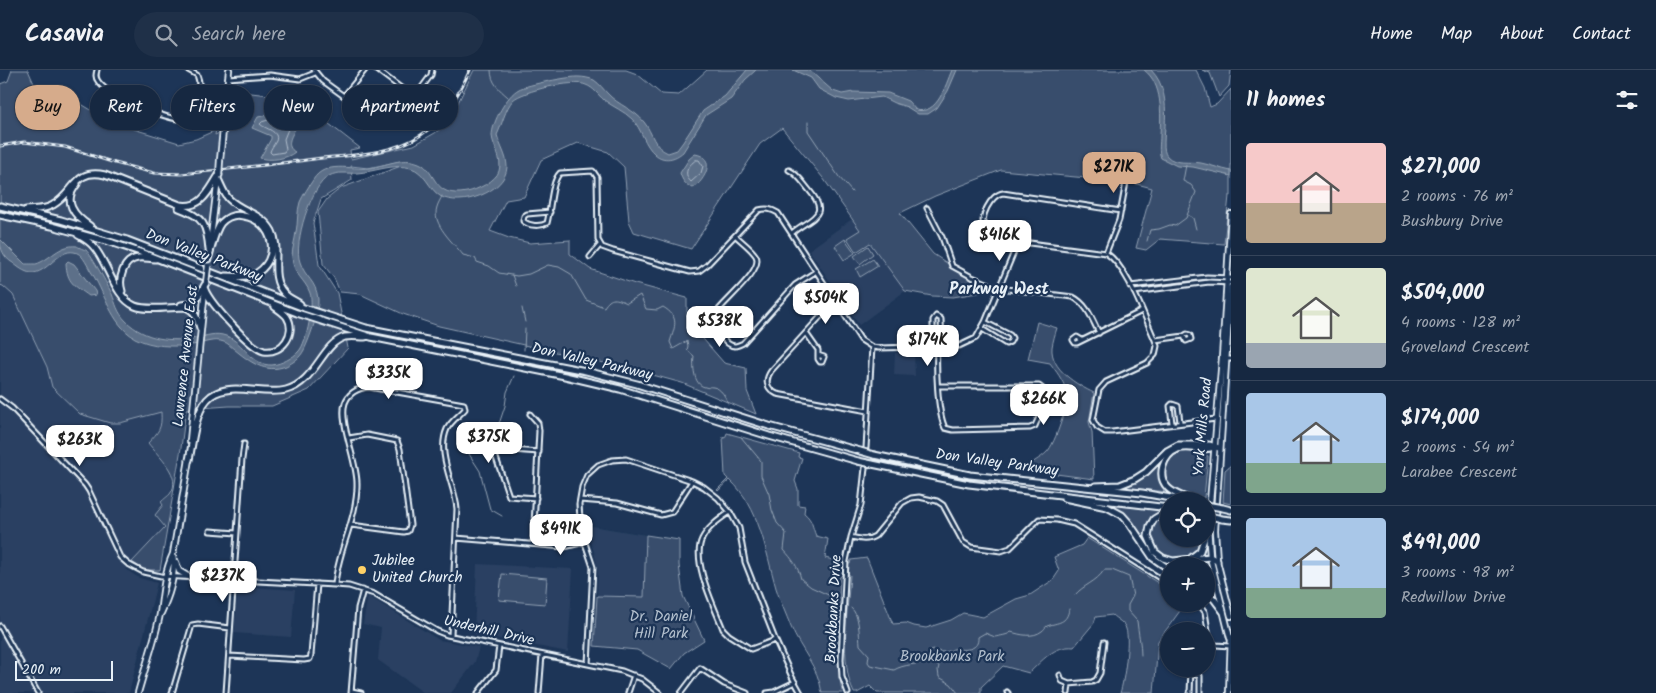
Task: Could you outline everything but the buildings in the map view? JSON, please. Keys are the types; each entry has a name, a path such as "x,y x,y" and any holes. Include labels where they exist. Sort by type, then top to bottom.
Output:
{"highway":[{"path":"20,211 46,208 55,204 78,179 89,174 105,175 180,205 190,206 202,200 218,177"},
{"path":"96,230 75,215 71,205 70,197 74,188 89,176 102,177 193,213 200,218 206,227 209,250"},
{"path":"218,177 228,199 258,216 269,226 276,242 275,269 279,288 304,308"},
{"name":"Don Valley Parkway","path":"0,206 96,230 151,248 304,308 366,328 603,376 657,390 786,431 860,451 970,475 1160,496"},
{"name":"Don Valley Parkway","path":"0,215 68,230 113,243 297,313 371,337 620,389 769,436 858,461 969,484 1160,507"},
{"path":"208,259 220,224 231,216 250,217 258,221 268,232 271,239 271,249 266,265 260,271 244,277 220,276"},
{"path":"68,230 85,239 95,248 122,295 129,303 143,308 185,307 191,309 197,317 200,328"},
{"path":"158,259 139,258 132,260 121,274 122,290 134,303 143,305 189,304 198,298 205,287"},
{"path":"205,287 216,309 253,345 261,350 271,351 279,348 286,342 290,324 284,313 266,301"},
{"path":"188,460 201,406 211,395 231,389 287,390 305,379 338,341 345,337 371,337"},
{"path":"1082,487 1120,485 1129,482 1141,476 1167,451 1178,445 1204,445 1216,448"},
{"path":"1175,492 1166,485 1162,470 1165,460 1180,448 1216,448"},
{"path":"1057,495 1070,500 1107,507 1122,515 1153,558 1160,563"},
{"path":"1215,507 1231,510"},
{"path":"1160,515 1154,519 1148,536 1151,547 1161,557"},
{"path":"1215,517 1231,520"},
{"path":"1192,557 1201,547"},
{"path":"1215,585 1219,584"},
{"path":"1215,599 1223,611"}],"main road":[{"name":"Lawrence Avenue East","path":"160,614 168,599 172,578 173,554 188,460 200,328 229,70"},
{"name":"York Mills Road","path":"1229,693 1231,637 1223,611 1214,530 1216,419 1229,280 1231,214"},
{"name":"York Mills Road","path":"1211,492 1228,359 1231,287"},
{"name":"York Mills Road","path":"1209,547 1210,557"},
{"name":"Lawrence Avenue East","path":"138,693 160,614 168,562 173,554"},
{"path":"173,554 178,570 189,577"},
{"name":"York Mills Road","path":"1215,572 1231,616"}],"street":[{"path":"97,70 98,82 114,93 145,110 178,119 183,118 187,113 199,84 197,75 188,70"},
{"path":"353,85 365,70"},
{"path":"377,70 406,91 416,92 420,90 431,75 432,70"},
{"path":"228,78 270,75 300,79 315,72 342,94"},
{"path":"789,170 796,174 820,204 816,216 792,233"},
{"path":"550,212 527,214 524,216 523,221 528,225 544,225 547,223 550,212 555,180 560,173 593,171 597,177 600,245 590,258"},
{"path":"1106,253 1121,211 1126,182"},
{"path":"1121,211 998,193 990,200 983,222 984,228 991,235 1018,242 1106,253 1118,263 1134,292 1157,346 1155,355 1147,363 1106,382 1098,390 1093,420 1097,427 1105,432 1112,432 1216,419"},
{"path":"600,245 613,252 690,272 699,271 707,266 759,210 766,208 778,213 861,340 872,347 937,347 959,346 976,338 982,330 1018,242"},
{"path":"927,208 942,237 952,266 999,288 1073,297 1081,301 1099,333"},
{"path":"736,236 753,253 757,263 753,272 714,316 716,327 731,345 735,346 743,343 795,285 816,272"},
{"path":"1130,286 1207,277 1229,280"},
{"path":"1134,292 1229,280"},
{"path":"838,306 822,316 770,371 766,379 769,388 777,394 868,412"},
{"path":"1082,340 1142,311"},
{"path":"937,347 941,319 936,316 932,320 937,347 938,386 942,422 945,428 952,430 1030,428 1034,426 1046,399 1044,389 1039,386 938,386"},
{"path":"982,330 1006,344 1012,338 1010,335 985,322"},
{"path":"806,333 818,350 818,355"},
{"path":"1155,340 1184,336"},
{"path":"866,448 872,347"},
{"path":"335,585 357,495 357,482 345,420 344,406 346,400 353,392 369,387 461,404 465,406 448,429 444,444 446,460 457,501 451,635"},
{"name":"Underhill Drive","path":"0,399 24,421 89,491 120,557 143,572 172,578 189,577 335,585 363,590 374,594 436,631 634,675 642,678 660,693"},
{"path":"1172,424 1170,406 1172,404 1178,406 1180,422"},
{"path":"530,414 539,426 533,544"},
{"path":"349,438 367,435 397,441 400,449 410,525 408,531 401,532 351,524"},
{"path":"226,693 244,444"},
{"path":"536,498 510,496 494,452 497,449 539,452"},
{"path":"588,664 593,567 580,519 582,487 587,475 598,465 626,458 692,481 718,498 730,512 739,528 745,562 775,639 801,693"},
{"name":"Brookbanks Drive","path":"848,693 842,677 841,654 846,561 861,505 865,468"},
{"path":"580,500 617,503 661,515 672,512 692,481"},
{"path":"851,537 865,540 870,539 875,536 906,500 919,497 930,498 943,505 962,542 972,547 1001,551 1010,548 1039,519 1070,523 1160,578"},
{"path":"730,512 708,529 700,543 703,580 723,629 729,635 751,649 775,639"},
{"path":"210,531 237,533"},
{"path":"456,538 564,547 585,542"},
{"path":"228,656 307,660 310,658 317,584"},
{"path":"361,693 352,692 358,608 363,590"},
{"path":"1205,612 1210,642 1216,645 1231,646"},
{"path":"172,693 192,625 230,628"},
{"path":"0,626 38,693"},
{"path":"1060,675 1062,681 1069,684 1096,680 1100,673 1104,642"},
{"path":"478,693 496,670 499,646"},
{"path":"539,693 542,655"},
{"path":"681,693 700,668 724,684 748,693"},
{"path":"628,693 634,675"},
{"path":"1190,693 1191,677"},
{"path":"1200,677 1200,693"},
{"path":"767,693 774,692 795,682"},
{"path":"1068,693 1069,684"}],"shaded area":[{"path":"852,219 905,291 859,325 809,250"},
{"path":"0,285 9,287 47,368 52,387 154,411 161,411 159,430 148,443 170,470 173,483 170,493 161,501 165,527 125,569 139,578 157,583 129,693 0,693"},
{"path":"914,352 915,376 894,375 895,353"},
{"path":"586,525 646,535 645,597 597,596 598,570"},
{"path":"477,564 573,569 568,652 474,634"},
{"path":"238,586 295,590 291,637 234,633"},
{"path":"368,596 439,640 479,647 475,662 451,693 424,693 378,660 381,628 363,624"}],"green space":[{"path":"12,70 28,70 35,85 15,85 15,130 80,130 80,103 90,109 90,130 137,130 179,143 196,139 216,130 215,135 225,130 254,130 254,93 264,94 264,130 332,130 332,126 360,148 350,150 351,159 414,145 439,130 458,130 458,103 474,70 626,70 637,74 661,94 679,95 707,70 1196,70 1205,88 1210,107 1217,104 1231,89 1231,196 1229,196 1224,244 1160,239 1146,250 1136,248 1152,188 1129,182 1001,170 935,196 900,213 933,254 990,291 953,297 932,296 905,291 870,243 856,252 847,238 860,230 823,178 782,128 760,144 691,249 634,232 629,221 624,167 608,152 578,143 541,160 524,197 506,200 490,231 530,243 570,240 570,254 590,269 687,298 687,315 704,340 724,363 746,368 747,391 756,414 682,383 631,369 439,326 403,314 360,294 340,292 334,278 323,264 318,212 327,199 341,188 412,162 401,161 368,168 351,166 352,180 321,199 313,223 319,265 337,293 348,348 309,390 272,406 186,409 160,570 144,570 132,562 165,527 155,515 163,505 161,502 170,494 173,487 173,480 168,467 148,443 159,429 161,412 120,423 110,423 80,414 52,387 47,367 13,295 0,285 0,84 8,81"},
{"path":"1202,70 1231,70 1229,86 1219,97 1210,73"},
{"path":"845,239 855,253 844,260 835,246"},
{"path":"868,246 873,254 860,264 854,256"},
{"path":"873,259 878,266 860,277 856,269"},
{"path":"1037,322 1057,328 1052,347 1055,362 1073,381 1094,393 1089,422 1092,432 1094,479 1026,470 1047,452 1054,440 1061,422 1067,395 1063,383 1050,363 1028,359"},
{"name":"Brookbanks Park","path":"727,433 799,453 798,457 802,458 795,481 798,489 798,505 805,506 804,513 811,521 816,536 828,539 825,558 850,564 851,560 867,558 893,624 906,623 926,628 951,620 963,613 983,617 1016,599 1030,595 1053,580 1059,571 1054,557 1082,545 1087,538 1160,584 1160,612 1179,612 1172,622 1160,622 1154,693 1120,693 1126,661 1127,634 1124,625 1112,615 1096,617 1094,623 1074,647 1054,651 1029,673 1003,666 981,687 981,693 877,693 870,686 854,693 849,681 847,667 846,636 850,575 845,574 840,576 837,654 840,660 843,693 822,693 817,675 795,636 781,603 765,544 755,516 740,491 730,480 717,490 728,479 725,476 723,437 725,438"},
{"path":"1184,450 1208,456 1205,492 1180,492 1170,487 1165,475 1166,469 1168,463 1177,453"},
{"path":"1158,463 1161,463 1161,478 1168,492 1121,487 1137,482"},
{"path":"1231,465 1231,504 1223,502 1225,470"},
{"path":"1106,505 1160,510 1160,512 1153,518 1148,526 1149,548 1131,522"},
{"path":"1159,520 1160,547 1198,547 1197,549 1184,557 1163,555 1156,549 1153,541 1153,530"},
{"name":"Dr. Daniel Hill Park","path":"646,535 679,540 679,565 683,596 704,640 684,653 671,669 637,650 594,646 597,596 644,597"},
{"path":"502,574 547,578 545,604 499,600"}],"water":[{"path":"747,70 756,70 745,80 731,99 706,115 683,152 673,158 666,159 655,154 632,119 604,100 591,88 586,85 571,84 537,90 513,100 497,135 507,163 505,176 499,184 481,195 459,200 440,196 420,173 411,168 404,167 332,174 322,182 310,202 301,229 299,242 298,254 300,262 317,293 316,318 301,355 292,363 278,368 271,369 258,365 227,343 220,341 170,346 155,345 135,338 127,332 114,316 84,259 79,254 68,252 42,270 31,273 10,261 3,253 1,246 0,239 25,264 36,264 65,247 77,246 86,250 92,258 123,318 141,332 159,338 177,340 215,334 226,336 238,343 258,362 272,365 283,362 296,354 305,340 311,298 308,288 297,273 292,254 300,202 313,180 324,170 339,167 369,168 400,161 413,161 425,167 441,188 447,191 456,193 476,189 490,182 499,171 500,162 492,136 493,130 497,117 514,92 523,87 574,77 594,80 612,98 640,118 659,147 668,153 677,150 703,111 725,96"},
{"path":"793,70 807,70 833,91 842,94 853,92 888,93 908,101 916,110 924,110 930,108 940,98 952,70 957,70 948,91 937,108 928,114 918,114 907,107 882,97 849,101 836,98 819,89 811,78"},
{"path":"1144,70 1151,70 1159,81 1163,93 1165,106 1164,142 1167,156 1178,162 1201,163 1231,171 1231,176 1193,167 1177,166 1161,158 1159,150 1160,100 1155,83"},
{"path":"264,116 264,130 294,130 290,141 290,147 295,152 278,159 260,158 271,136 254,129 258,117"},
{"path":"695,154 702,156 706,160 707,170 693,188 684,182 680,173 689,159"},
{"path":"68,261 74,264 96,295 89,296 72,283 67,270 66,263"}],"waterway":[{"path":"491,70 494,82 508,97"},
{"path":"808,122 808,131 839,177 852,192"},
{"path":"1147,241 1150,230 1170,225 1175,226 1186,218 1196,192 1191,185 1183,181 1186,165"},
{"path":"442,196 437,207 437,220 444,233 463,255 475,258 477,262 489,266 499,273 517,276 529,274 548,265 559,267 571,274 586,300 604,307 611,300 617,299 627,303 640,295 646,309 657,310 663,307 672,314 675,322 670,342 673,349 687,341 687,350 694,356 695,374 698,383 721,391 728,404"},
{"path":"1188,215 1193,218 1196,229"},
{"path":"512,275 516,286"},
{"path":"522,308 525,322"},
{"path":"524,350 525,329"},
{"path":"502,516 490,509 480,471 469,454 477,438 484,433 494,430 500,421 507,392 514,376"},
{"path":"741,437 761,461 761,476 769,494 772,510 777,523 786,533 784,550 794,563 801,579 811,587 835,598"},
{"path":"1075,595 1098,578 1104,570 1112,570 1129,577 1133,596 1128,605 1128,611 1137,621 1141,655"},
{"path":"851,608 858,620 860,645 869,655 868,662 870,665 894,670 928,661"},
{"path":"929,661 932,658 930,653 932,650 945,652 954,649 971,648 978,641 978,637 985,633 995,637 1011,632 1035,635 1047,626 1064,620 1069,609"},
{"path":"929,661 939,666 939,677 951,684 958,693"}],"tunnel":[{"path":"865,468 866,451"}],"railway":[{"path":"0,146 24,142 65,147 154,173 182,174 369,153 397,147 430,129 450,106 470,70"}],"place":[{"name":"Jubilee United Church","path":"362,570"}],"district":[{"name":"Parkway West","path":"999,289"}]}
